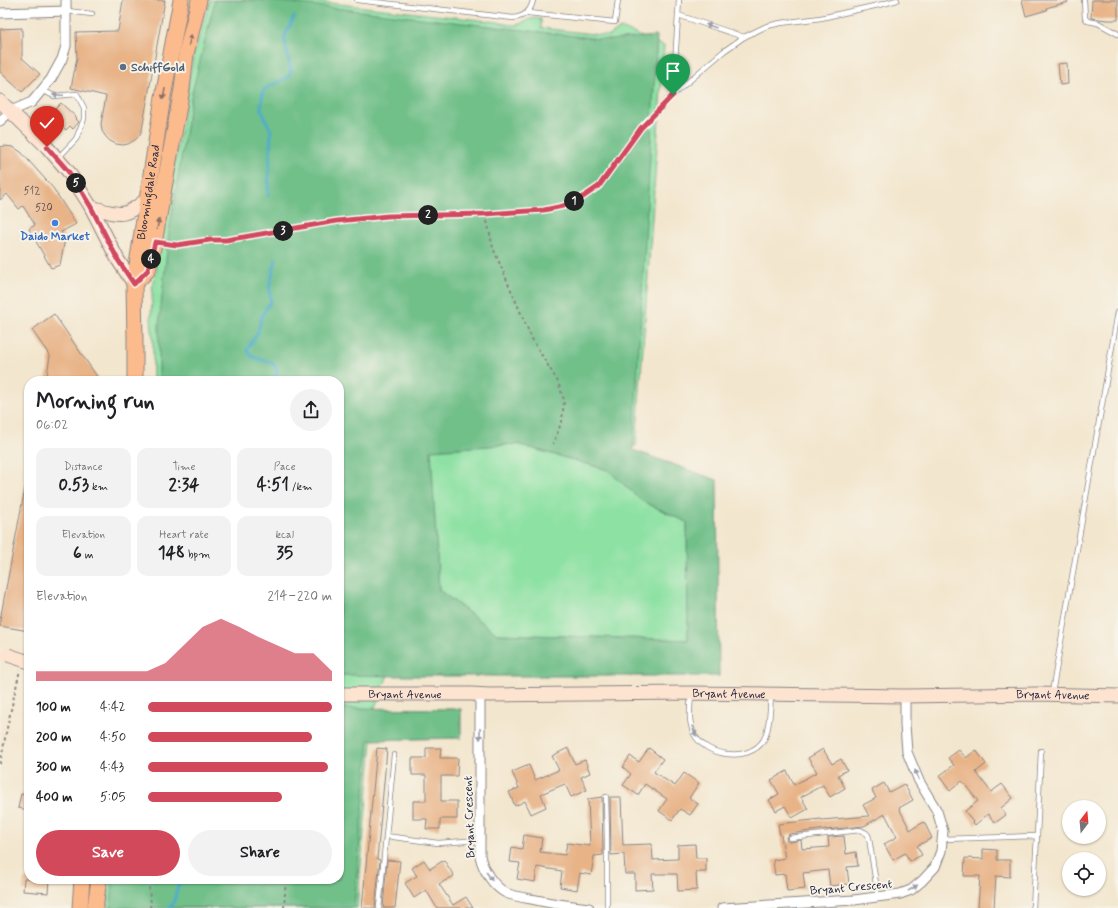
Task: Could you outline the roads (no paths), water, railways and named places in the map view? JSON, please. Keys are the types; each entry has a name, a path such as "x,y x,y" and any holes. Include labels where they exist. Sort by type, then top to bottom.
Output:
{"main road":[{"name":"Bloomingdale Road","path":"134,284 164,89 181,0"},
{"name":"Bloomingdale Road","path":"134,284 148,270 155,242 182,90 186,54 200,0"},
{"path":"134,284 135,376"},
{"path":"80,908 82,884"},
{"path":"95,908 98,884"}],"street":[{"path":"0,122 11,111 32,102 51,79 64,54 66,46 66,0"},
{"path":"0,13 66,11"},
{"path":"0,101 47,147 80,189 91,207 118,260 134,284"},
{"path":"91,207 112,213 124,214 136,208 147,199"},
{"path":"4,653 24,663"},
{"name":"Bryant Avenue","path":"344,694 480,695 691,693 905,696 1118,696"},
{"name":"Bryant Crescent","path":"480,695 480,856 485,870 492,881 500,889 522,898 588,908"},
{"name":"Bryant Crescent","path":"722,908 854,900 900,894 911,890 935,867 941,851 943,831 936,811 919,781 907,752 905,696"}],"lane":[{"path":"360,0 395,2 519,18 528,12 531,8 533,0"},
{"path":"528,12 615,22 618,0"},
{"path":"673,95 679,0"},
{"path":"155,242 177,245 210,240 226,240 337,221 388,216 485,214 544,210 563,206 583,197 599,186 641,128 673,95 724,51 744,37 768,26 795,20 821,18 897,0"},
{"path":"1084,0 1085,18 1088,21 1098,24 1118,34"},
{"path":"66,11 92,14"},
{"path":"678,15 744,37"},
{"path":"42,90 54,96 76,94 84,108 84,119 76,139 57,158"},
{"path":"1052,695 1118,312"},
{"path":"691,693 690,719 694,735 707,748 717,752 736,754 748,752 756,748 766,736 770,714 771,694"},
{"path":"1033,908 1041,751"},
{"path":"379,908 394,755"},
{"path":"606,797 607,908"},
{"path":"790,838 860,830 868,834 878,897"},
{"path":"386,836 438,843 480,840"},
{"path":"943,839 1037,836"}],"waterway":[{"path":"268,196 271,131 261,109 263,90 288,77 291,71 284,38 294,17"},
{"path":"276,259 269,288 271,301 262,315 258,332 247,350 253,357 273,363 277,371 276,376"},
{"path":"169,908 173,904 179,884"}],"place":[{"name":"SchiffGold","path":"123,67"},
{"name":"Daido Market","path":"55,223"}]}
